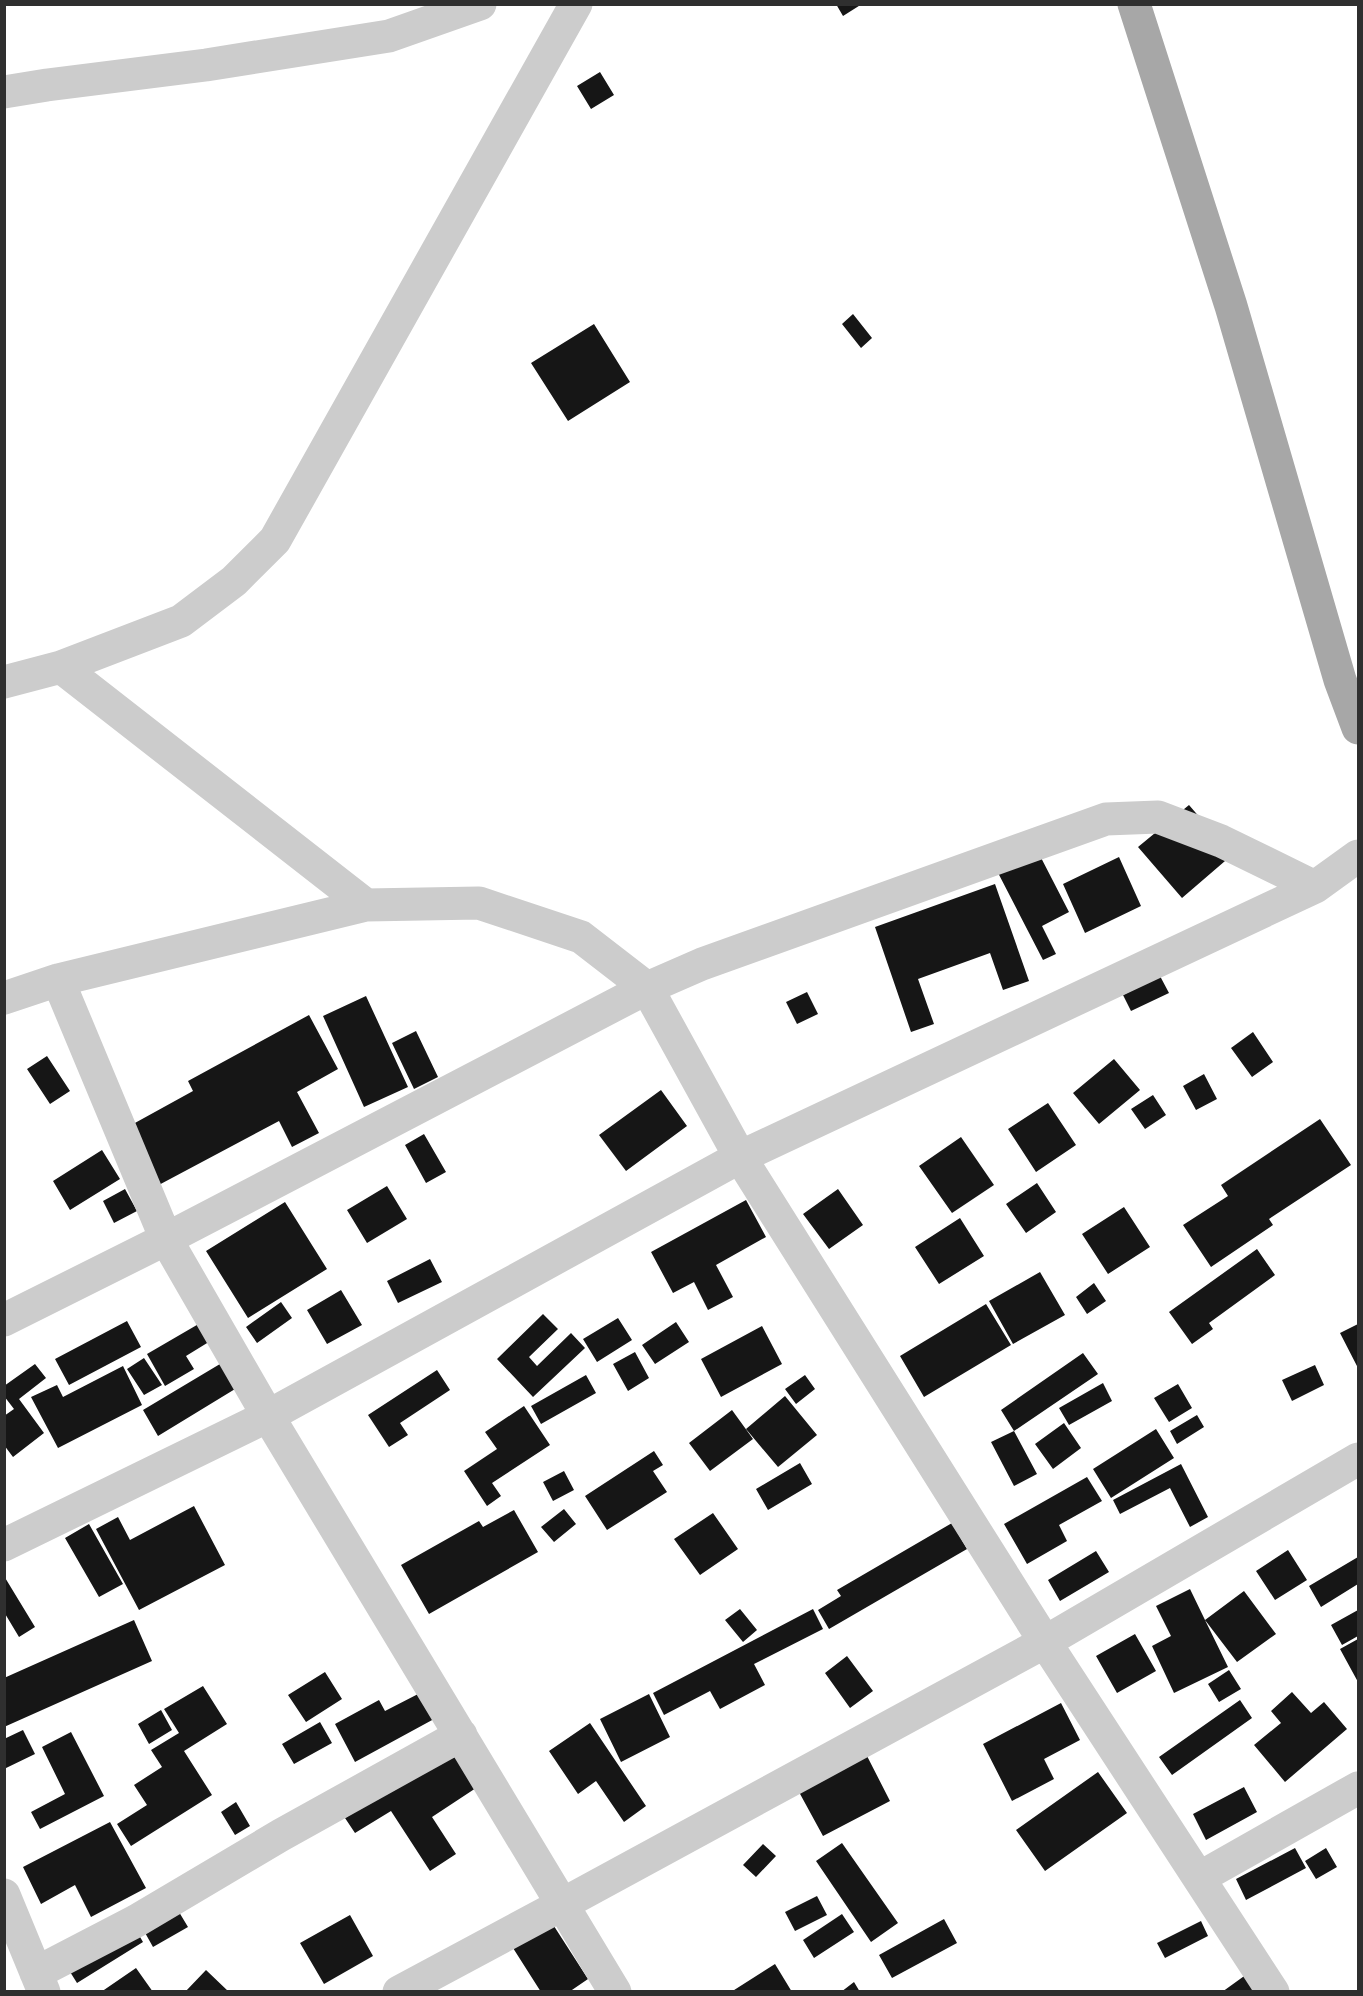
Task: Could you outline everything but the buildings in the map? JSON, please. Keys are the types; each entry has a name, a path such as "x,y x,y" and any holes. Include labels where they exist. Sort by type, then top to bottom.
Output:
{"main road":[{"path":"1134,4 1231,306 1340,680 1359,728"}],"street":[{"path":"4,92 206,65 389,36 480,4"},
{"path":"4,682 61,667 181,621 234,581 275,540 576,4"},
{"path":"61,667 366,904"},
{"path":"4,1320 166,1239 647,988 702,964 1106,819 1158,817 1221,841 1315,887"},
{"path":"4,1545 268,1416 740,1157 1315,887 1359,856"},
{"path":"4,998 58,980 366,904 479,903 581,938 647,988 740,1157 1045,1642 1273,1992"},
{"path":"58,980 166,1239 268,1416 615,1992"},
{"path":"399,1992 1045,1642 1359,1459"},
{"path":"4,1895 40,1982 281,1835 462,1735"},
{"path":"1199,1878 1359,1788"}]}
